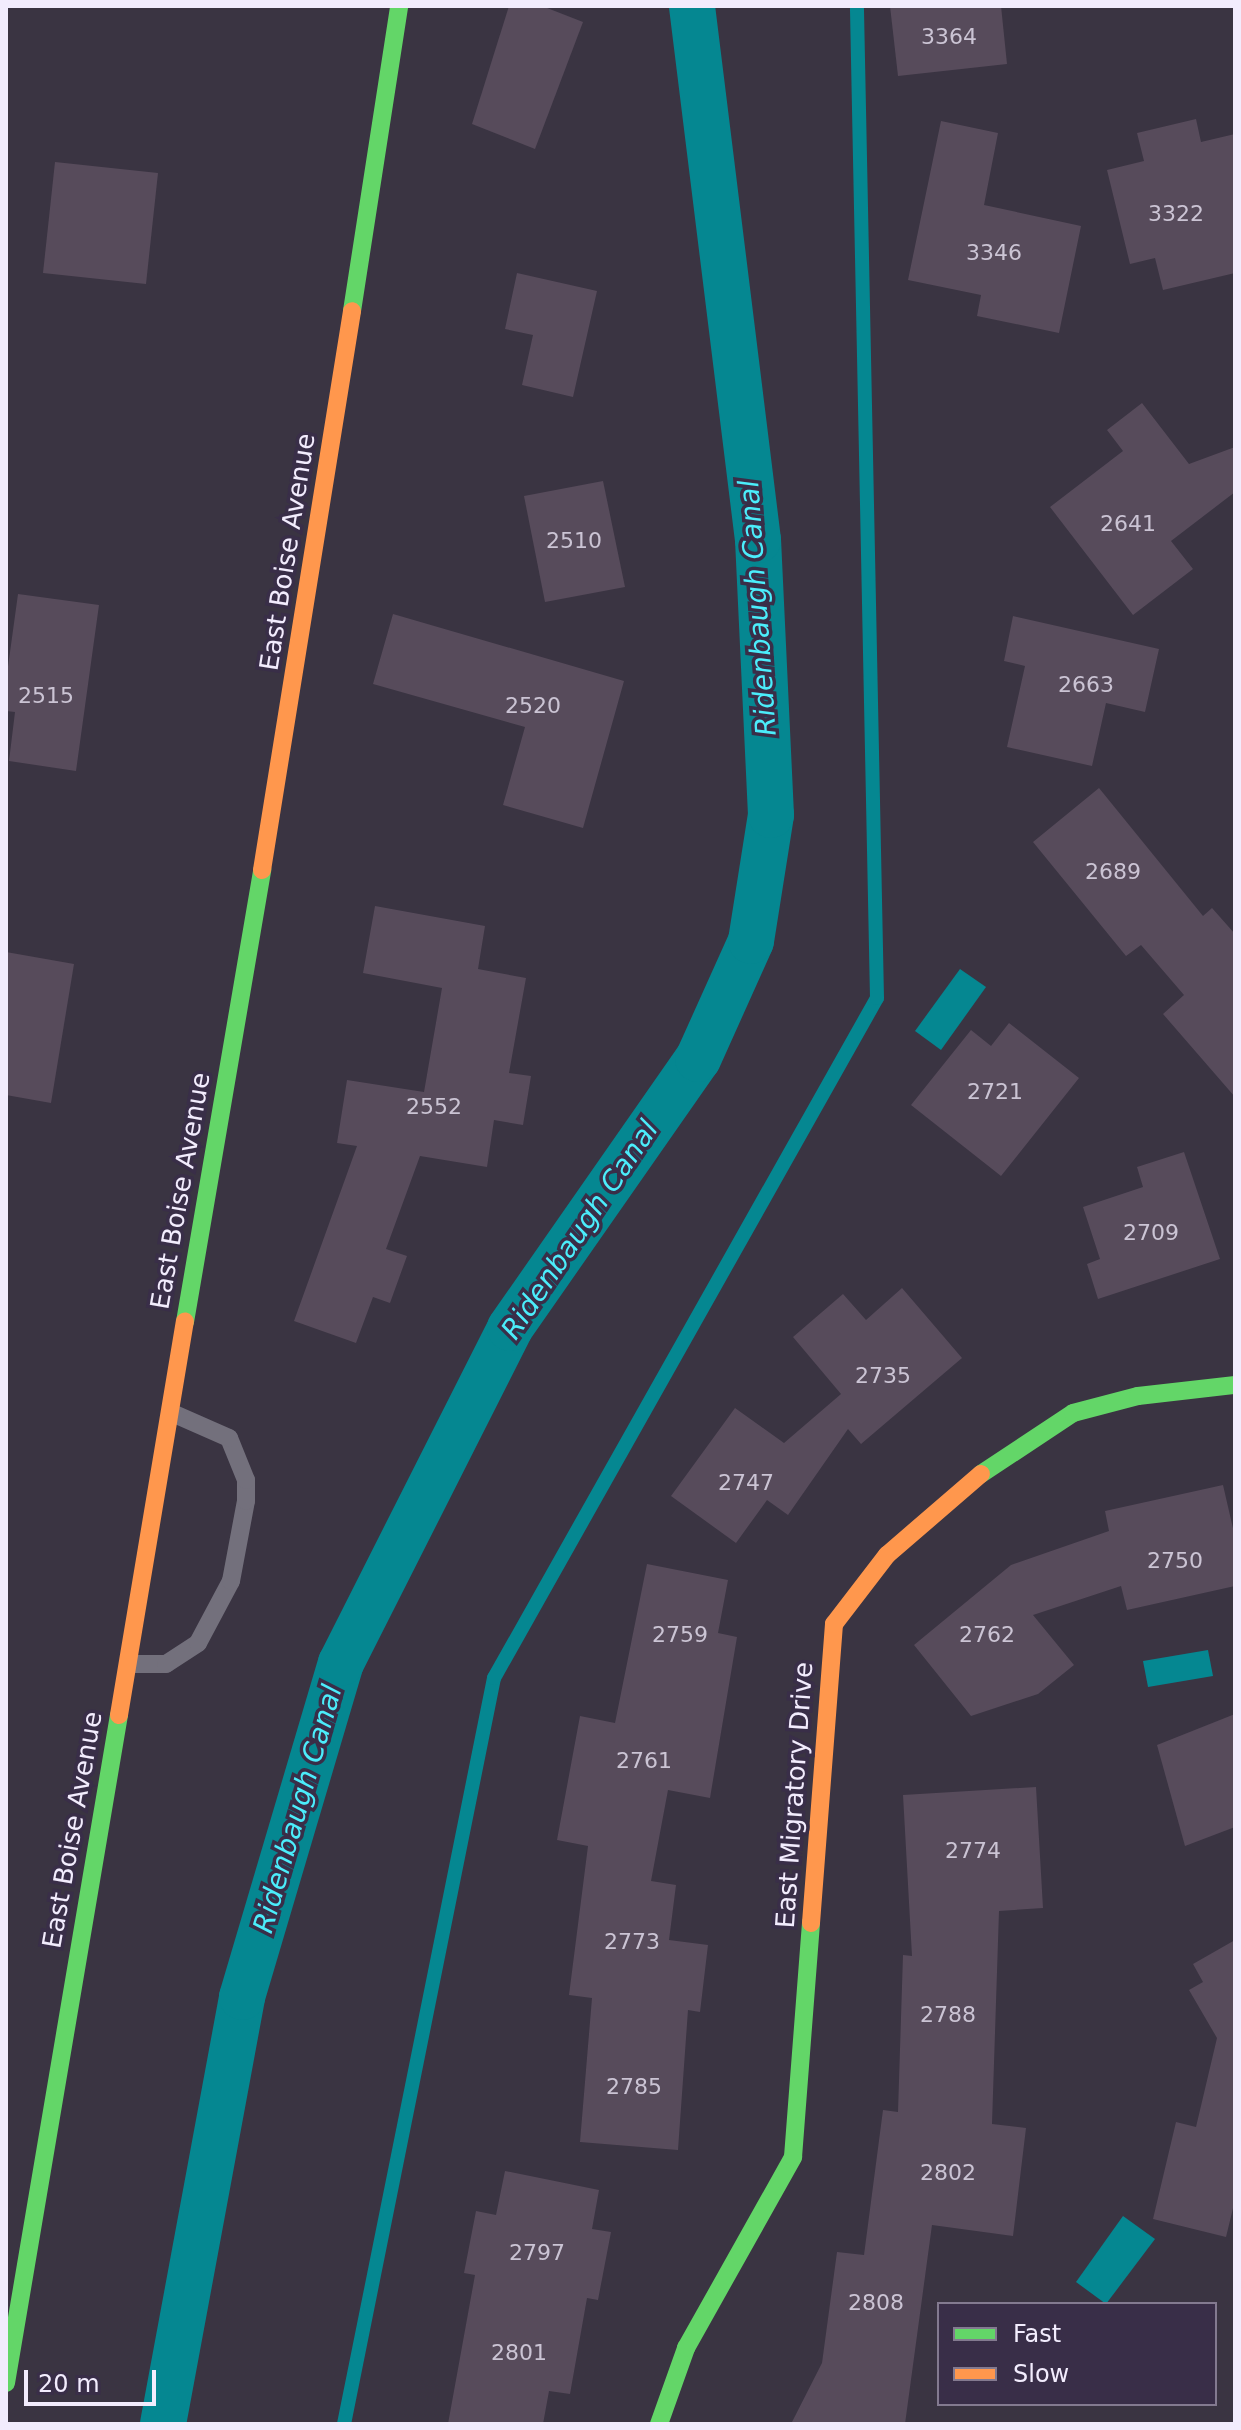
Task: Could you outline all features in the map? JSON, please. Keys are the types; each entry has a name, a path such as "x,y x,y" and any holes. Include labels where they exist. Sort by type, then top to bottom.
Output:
{"street":[{"name":"East Boise Avenue","path":"6,2383 307,603 399,6"},
{"name":"East Migratory Drive","path":"659,2424 686,2348 793,2157 834,1624 887,1555 1004,1454 1073,1413 1138,1396 1235,1385"}],"lane":[{"path":"128,1664 166,1664 198,1643 231,1581 246,1501 246,1480 229,1438 170,1412"}],"water":[{"path":"960,969 986,987 941,1050 915,1031"},
{"path":"1208,1650 1213,1676 1148,1687 1143,1661"},
{"path":"1123,2216 1155,2239 1108,2302 1076,2282"}],"building":[{"path":"509,6 542,6 583,22 535,149 472,124"},
{"path":"890,6 1001,6 1007,64 898,76"},
{"path":"1196,119 1201,142 1235,134 1235,273 1163,290 1155,258 1130,264 1107,170 1144,161 1137,133"},
{"path":"941,121 998,133 984,205 1081,226 1059,333 977,316 981,295 908,280"},
{"path":"55,162 158,173 146,284 43,273"},
{"path":"517,273 597,291 573,397 522,385 533,335 505,329"},
{"path":"1142,403 1189,464 1235,447 1235,492 1171,541 1193,569 1133,615 1050,507 1123,451 1107,430"},
{"path":"603,481 625,587 545,602 524,496"},
{"path":"18,594 99,605 76,771 9,761 15,712 6,711 6,681"},
{"path":"393,614 624,681 583,828 503,805 525,727 373,684"},
{"path":"1013,616 1159,649 1145,712 1106,703 1092,766 1007,747 1025,666 1004,661"},
{"path":"1099,788 1203,916 1212,908 1235,934 1235,1097 1163,1014 1184,995 1141,945 1126,956 1033,842"},
{"path":"375,906 485,926 478,969 526,978 509,1073 531,1076 523,1125 494,1120 487,1167 420,1156 386,1249 407,1256 390,1303 373,1297 356,1343 294,1321 357,1146 337,1143 347,1080 424,1092 442,988 363,973"},
{"path":"6,952 74,964 51,1103 6,1095"},
{"path":"1009,1023 1079,1078 1001,1176 911,1105 971,1030 991,1046"},
{"path":"1184,1152 1220,1259 1098,1299 1087,1264 1100,1259 1083,1207 1143,1187 1137,1167"},
{"path":"902,1288 962,1358 861,1444 848,1429 788,1515 767,1500 736,1543 671,1496 735,1408 784,1443 841,1394 793,1337 843,1294 866,1320"},
{"path":"1223,1485 1235,1537 1235,1586 1127,1610 1121,1586 1033,1615 1074,1665 1038,1694 971,1716 914,1645 1011,1565 1109,1531 1105,1511"},
{"path":"647,1564 728,1580 718,1633 737,1637 710,1798 668,1790 651,1881 676,1885 669,1940 708,1945 700,2012 688,2010 678,2150 580,2142 592,1998 569,1995 588,1846 557,1840 580,1716 615,1723"},
{"path":"1235,1714 1235,1827 1185,1846 1157,1745"},
{"path":"1036,1787 1043,1908 999,1911 992,2124 1026,2128 1013,2236 932,2225 905,2424 791,2424 822,2363 837,2252 864,2255 883,2110 898,2112 903,1955 912,1956 903,1795"},
{"path":"1235,1940 1235,2200 1226,2237 1153,2219 1176,2122 1196,2127 1217,2038 1189,1990 1203,1982 1193,1964"},
{"path":"505,2171 599,2190 592,2229 611,2232 598,2300 587,2298 570,2394 549,2391 543,2424 448,2424 475,2275 464,2273 476,2211 496,2215"}],"waterway":[{"name":"Ridenbaugh Canal","path":"163,2424 242,1997 341,1663 510,1328 698,1059 751,941 771,815 758,540 692,6"},
{"path":"344,2424 494,1678 877,998 857,6"}],"traffic: fast":[{"path":"352,311 399,6"},
{"path":"185,1322 262,870"},
{"path":"981,1474 1073,1413 1138,1396 1235,1385"},
{"path":"6,2383 119,1715"},
{"path":"659,2424 686,2348 793,2157 811,1923"}],"traffic: slow":[{"path":"262,870 352,311"},
{"path":"119,1715 185,1322"},
{"path":"811,1923 834,1624 887,1555 981,1474"}]}
